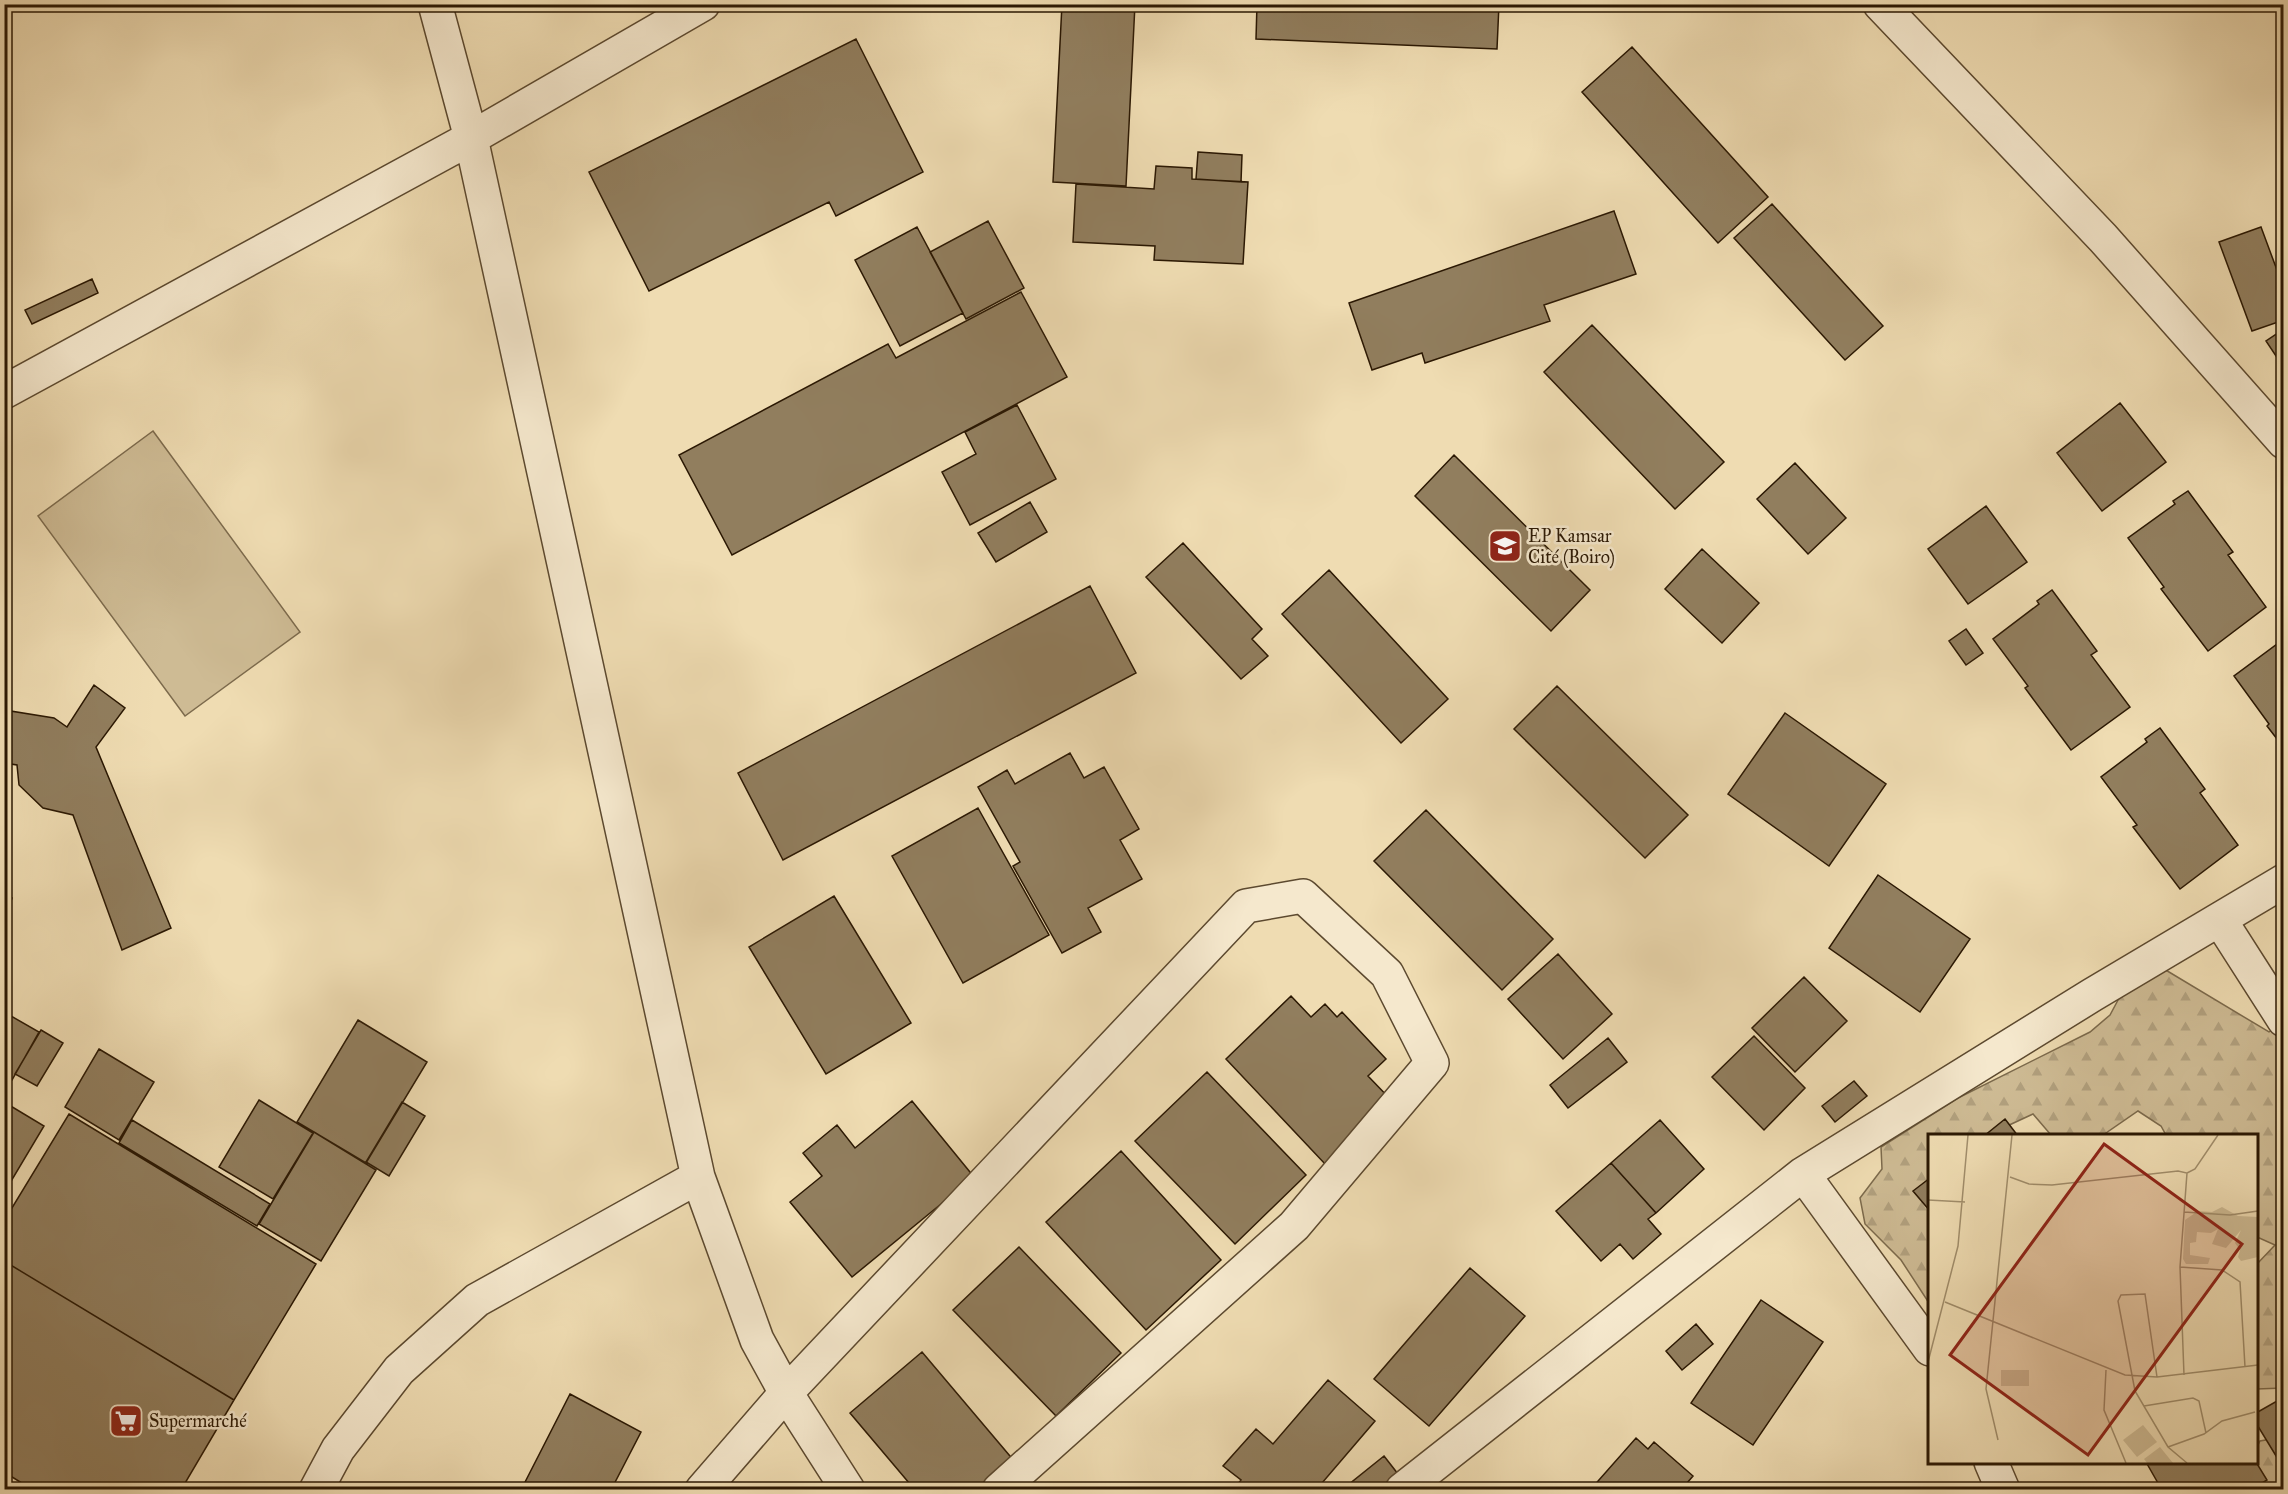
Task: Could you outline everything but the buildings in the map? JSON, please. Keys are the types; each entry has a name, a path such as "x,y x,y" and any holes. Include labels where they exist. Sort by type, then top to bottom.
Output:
{"street":[{"path":"435,4 471,138 698,1177 757,1340 786,1393 849,1490"},
{"path":"4,392 471,138 703,4"},
{"path":"1880,4 2103,238 2283,442"},
{"path":"1402,1490 1803,1174 2092,995 2283,881"},
{"path":"702,1490 786,1393 1246,906 1303,896 1387,974 1432,1063 1294,1226 999,1490"},
{"path":"2220,920 2283,1020"},
{"path":"1803,1174 1928,1348"},
{"path":"316,1490 338,1449 399,1370 477,1300 698,1177"},
{"path":"1992,1464 2003,1490"}],"green space":[{"path":"153,431 300,632 185,716 38,516"},
{"path":"2164,969 2269,1032 2283,1024 2283,1388 2258,1389 2258,1263 2275,1245 2258,1237 2258,1134 2165,1134 2161,1126 2138,1111 2104,1134 2050,1134 2033,1114 2005,1127 1996,1134 1928,1134 1928,1301 1901,1260 1865,1224 1860,1198 1882,1169 1881,1147 1958,1098 2090,1032 2110,1015 2125,987"},
{"path":"2283,1437 2283,1489 2251,1489 2247,1464 2258,1464 2260,1441"}],"place":[{"name":"EP Kamsar Cité (Boiro)","path":"1505,546"},
{"name":"Supermarché","path":"126,1421"}]}
